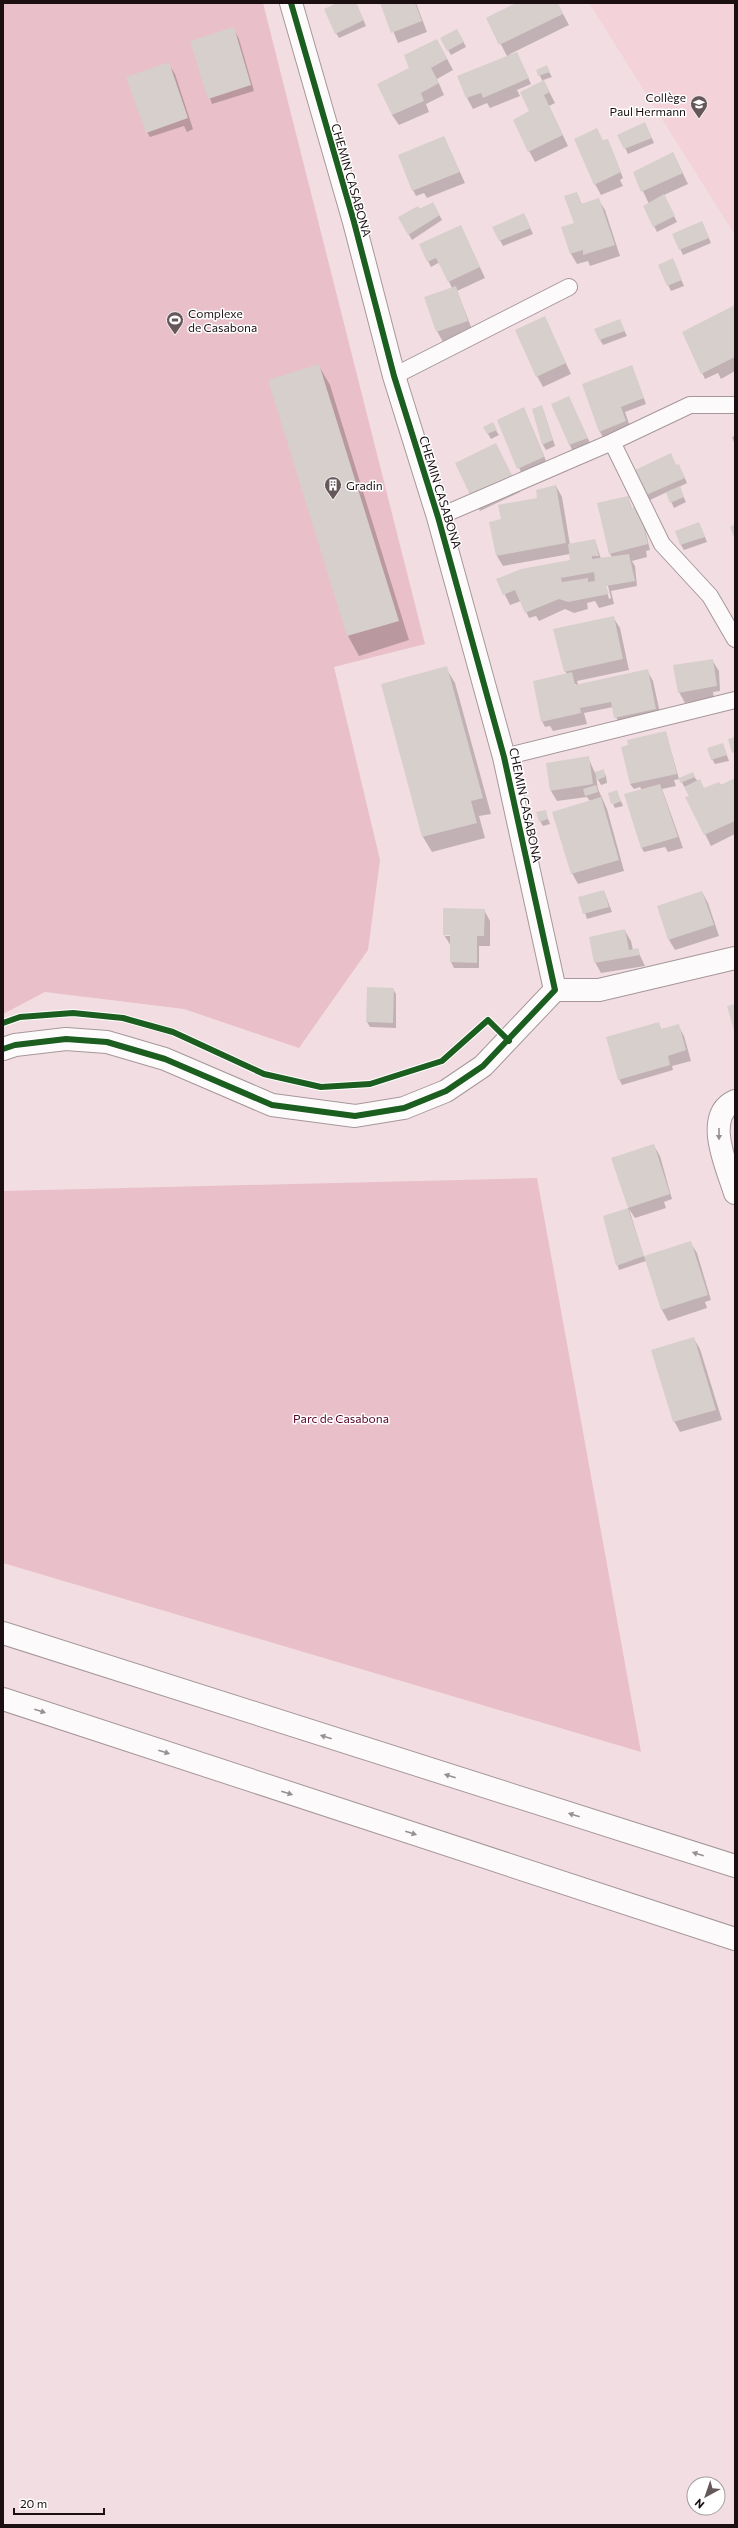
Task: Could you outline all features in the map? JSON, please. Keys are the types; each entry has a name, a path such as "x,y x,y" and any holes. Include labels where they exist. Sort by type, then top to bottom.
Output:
{"main road":[{"name":"CHEMIN CASABONA","path":"291,3 354,222 394,376 438,518 504,757 555,990"},
{"path":"3,1049 15,1044 66,1039 107,1042 165,1059 272,1105 355,1116 404,1108 446,1091 483,1066 555,990 599,990 735,958"},
{"path":"735,1101 731,1103 720,1117 718,1137 735,1193"},
{"path":"3,1632 735,1866"},
{"path":"3,1699 735,1939"}],"lane":[{"path":"394,376 569,287"},
{"path":"438,518 612,442 690,405 735,405"},
{"path":"612,442 662,544 710,596 735,640"},
{"path":"504,757 735,700"}],"shaded area":[{"name":"Collège Paul Hermann","path":"589,3 735,3 735,235"}],"green space":[{"name":"Complexe de Casabona","path":"3,3 263,3 425,644 334,667 380,860 368,950 299,1048 184,1009 45,992 3,1014"},
{"name":"Parc de Casabona","path":"537,1178 641,1752 3,1563 3,1191"}],"building":[{"path":"337,3 356,3 364,20 335,34 324,9"},
{"path":"380,3 415,3 422,21 391,33"},
{"path":"516,3 558,3 563,14 499,45 486,18"},
{"path":"234,27 251,85 208,99 190,41"},
{"path":"457,29 464,42 447,51 440,38"},
{"path":"437,39 447,59 431,68 439,83 421,93 424,101 392,115 377,84 409,68 404,55"},
{"path":"517,52 529,78 483,98 481,93 466,98 457,76"},
{"path":"169,62 188,118 146,133 126,77"},
{"path":"547,65 550,72 538,76 536,70"},
{"path":"544,80 550,92 544,95 563,135 528,152 513,120 529,111 520,92"},
{"path":"645,122 652,138 624,149 617,135"},
{"path":"597,128 603,140 608,139 621,172 594,185 574,139"},
{"path":"444,136 460,172 412,191 398,155"},
{"path":"673,152 683,173 641,192 633,172"},
{"path":"577,192 581,204 599,198 615,245 583,255 583,250 570,254 561,227 574,223 564,196"},
{"path":"664,194 675,216 653,227 643,206"},
{"path":"433,202 440,215 408,235 398,217 418,206 420,209"},
{"path":"524,213 531,228 499,241 492,227"},
{"path":"702,221 709,238 679,250 672,234"},
{"path":"461,225 480,267 448,282 436,258 427,262 419,244"},
{"path":"673,258 682,280 667,286 658,265"},
{"path":"456,286 468,321 436,332 424,297"},
{"path":"735,305 735,357 701,374 682,332"},
{"path":"545,316 566,363 536,377 515,330"},
{"path":"620,319 625,331 599,340 594,329"},
{"name":"Gradin","path":"319,364 399,621 347,636 268,380"},
{"path":"632,365 644,398 621,407 626,421 599,432 582,384"},
{"path":"569,396 588,438 569,445 551,404"},
{"path":"542,405 553,440 542,445 532,409"},
{"path":"524,407 544,457 517,469 497,420"},
{"path":"493,422 497,430 487,434 483,427"},
{"path":"496,443 515,481 473,501 455,463"},
{"path":"671,453 676,465 679,464 685,478 644,496 633,471"},
{"path":"556,485 566,543 496,556 489,522 501,519 498,505 537,498 536,490"},
{"path":"680,486 684,497 670,503 666,492"},
{"path":"628,496 631,508 638,506 639,508 648,544 609,554 597,503"},
{"path":"699,522 705,537 680,545 675,531"},
{"path":"735,524 735,540 730,527"},
{"path":"595,539 599,556 592,556 592,559 629,554 635,581 606,586 609,594 568,602 559,599 525,613 515,590 503,595 496,579 521,569 570,560 568,544","holes":["594,572 595,581 588,582 588,578 562,582 561,578"]},
{"path":"614,616 623,659 564,672 553,629"},
{"path":"713,659 717,686 678,693 673,665"},
{"path":"447,666 483,798 471,801 477,823 422,837 381,684"},
{"path":"648,669 656,709 614,718 611,702 580,708 581,713 541,722 533,681 572,672 575,685"},
{"path":"666,731 677,774 630,784 621,747 628,745 627,740"},
{"path":"735,737 735,752 732,753 728,739"},
{"path":"723,743 727,755 711,760 707,748"},
{"path":"589,756 593,784 550,791 546,763"},
{"path":"604,769 605,777 597,780 595,772"},
{"path":"693,772 695,777 680,783 679,778"},
{"path":"735,778 735,821 704,835 685,797 689,796 684,787 700,779 704,788 719,782 721,785"},
{"path":"660,784 678,837 641,848 624,794"},
{"path":"596,785 598,792 585,796 583,789"},
{"path":"617,790 621,801 611,804 608,793"},
{"path":"601,797 619,860 571,874 552,812"},
{"path":"546,810 548,819 539,822 536,812"},
{"path":"604,890 609,907 583,914 578,897"},
{"path":"702,891 714,925 668,940 657,906"},
{"path":"443,908 485,909 484,936 477,936 477,963 450,962 450,935 443,935"},
{"path":"625,929 629,950 638,948 640,955 594,963 589,937"},
{"path":"367,987 394,988 393,1023 366,1022"},
{"path":"735,1004 735,1034 727,1006"},
{"path":"659,1022 661,1029 679,1024 686,1050 668,1056 670,1065 618,1080 606,1037"},
{"path":"654,1144 670,1194 628,1208 611,1158"},
{"path":"628,1208 644,1256 616,1266 603,1216"},
{"path":"691,1241 708,1295 661,1310 644,1256"},
{"path":"694,1337 716,1410 673,1422 651,1350"}],"cycle path":[{"path":"3,1049 15,1045 66,1039 107,1042 165,1059 272,1105 355,1116 404,1108 446,1091 483,1066 555,990 504,757 438,517 394,376 354,222 291,3"},
{"path":"3,1023 20,1017 73,1013 123,1018 173,1032 264,1074 321,1087 370,1084 442,1061 488,1020 509,1041"}],"place":[{"name":"Collège Paul Hermann","path":"699,119"},
{"name":"Complexe de Casabona","path":"175,335"},
{"name":"Gradin","path":"333,500"}]}
